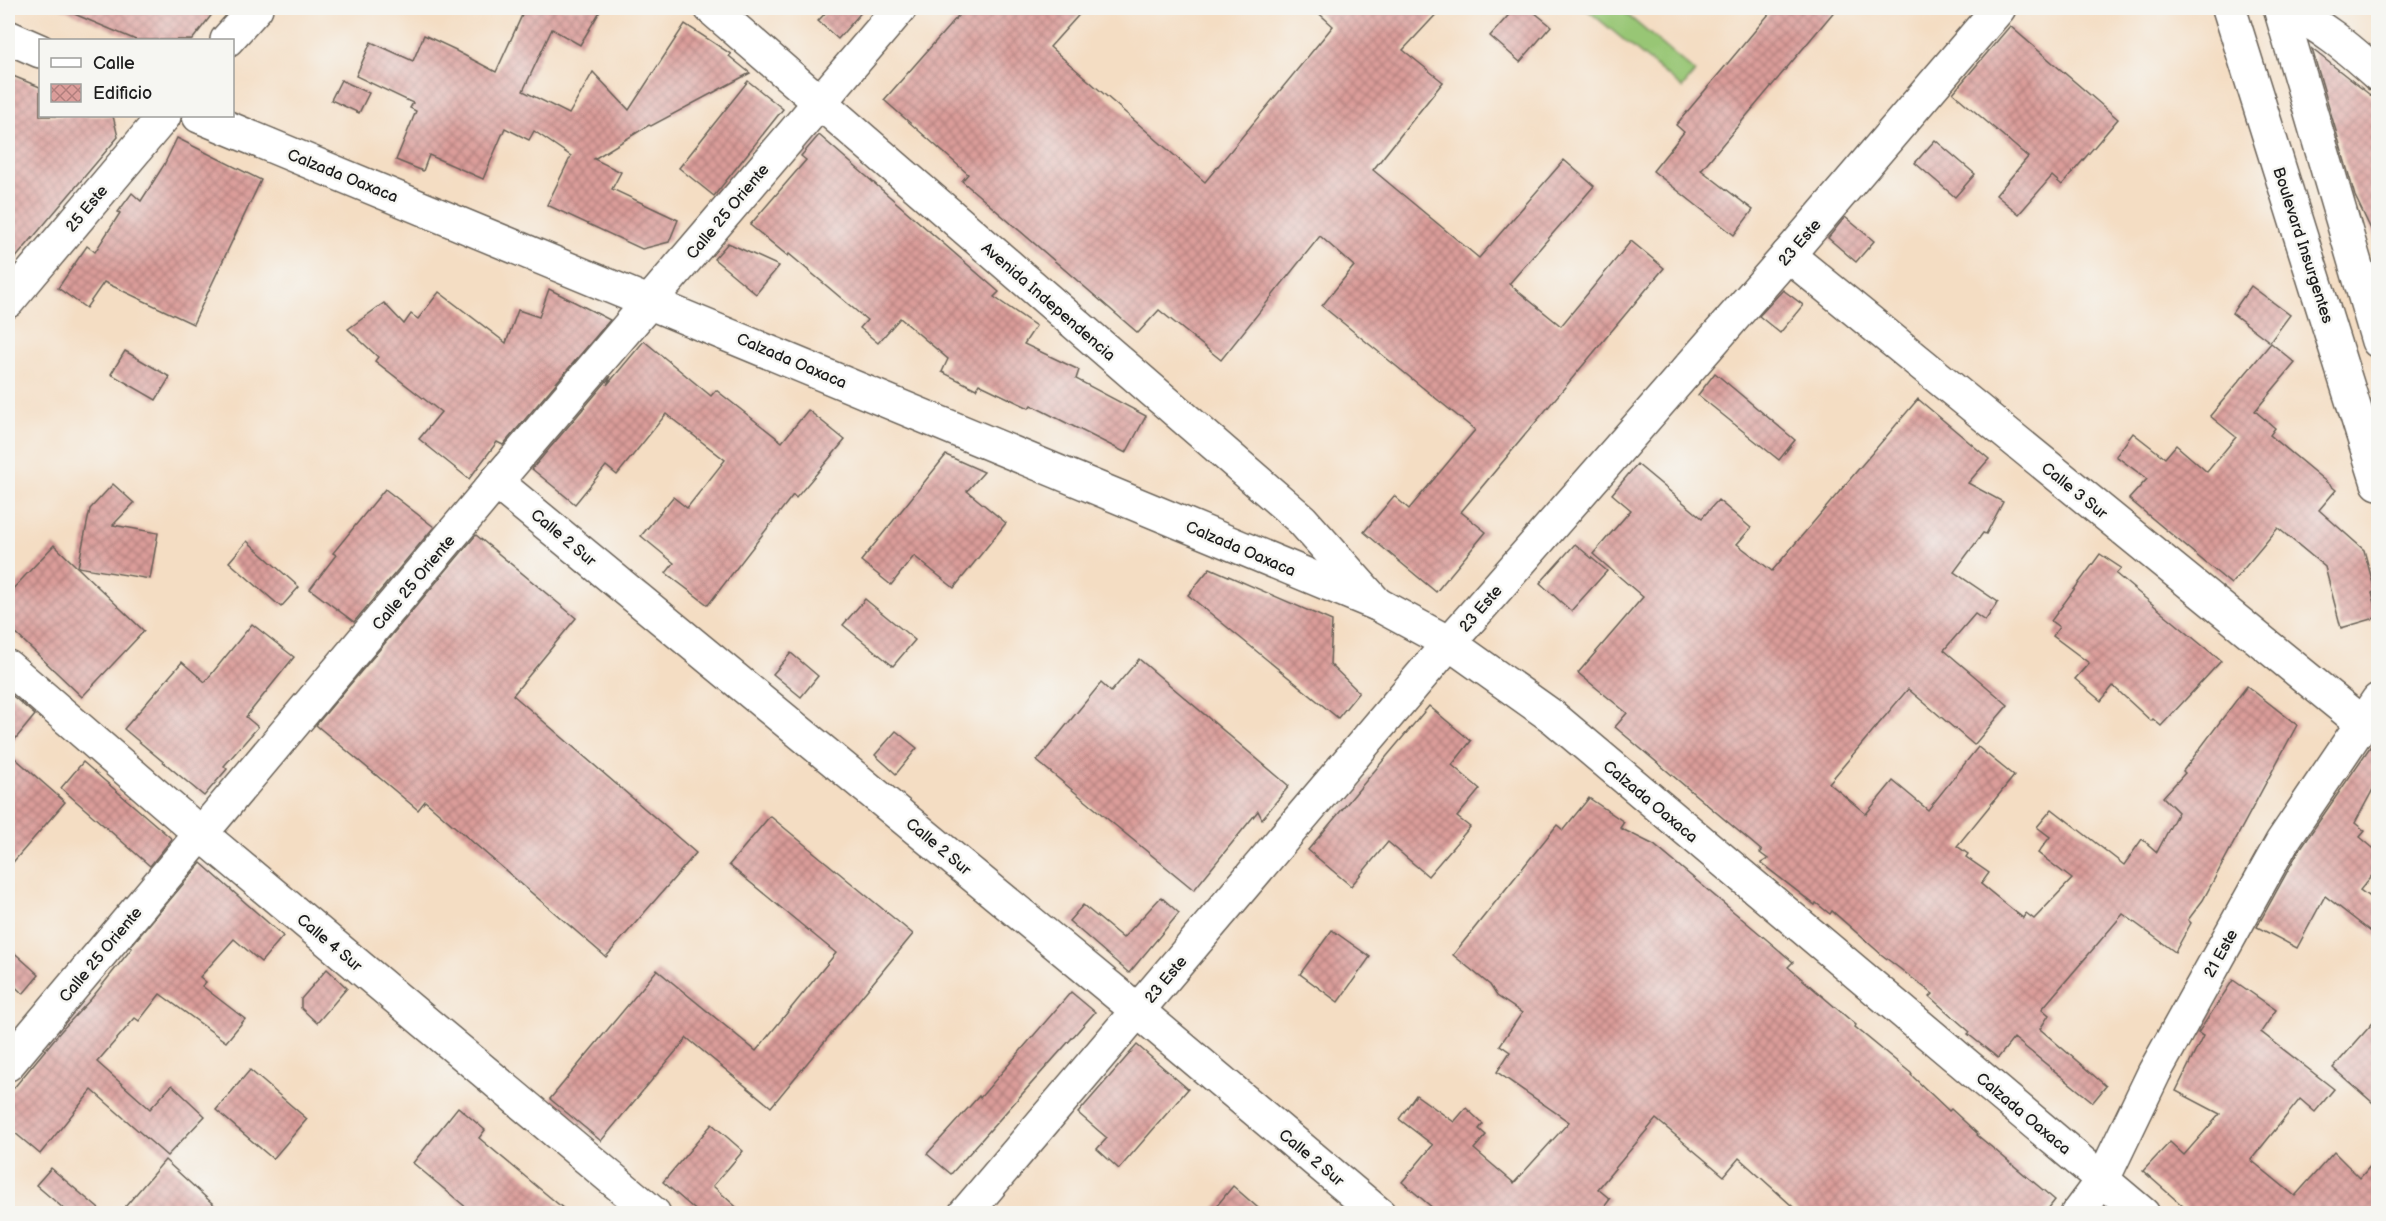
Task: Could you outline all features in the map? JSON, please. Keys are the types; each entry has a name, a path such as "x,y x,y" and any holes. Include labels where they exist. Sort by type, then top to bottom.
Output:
{"street":[{"path":"228,39 255,8"},
{"name":"Avenida Independencia","path":"711,8 1302,520 1377,604"},
{"name":"Calle 25 Oriente","path":"8,1064 496,482 900,8"},
{"name":"23 Este","path":"965,1214 1449,643 1788,255 1999,8"},
{"name":"Boulevard Insurgentes","path":"2229,8 2379,483"},
{"path":"2282,8 2301,16 2338,39 2379,75"},
{"path":"2282,8 2379,341"},
{"path":"8,37 39,51"},
{"name":"25 Este","path":"8,301 163,117"},
{"name":"Calzada Oaxaca","path":"201,117 1377,604 1449,643 1553,717 2143,1214"},
{"name":"Calle 3 Sur","path":"1788,255 2371,712"},
{"name":"Calle 2 Sur","path":"496,482 1138,1011 1379,1214"},
{"name":"Calle 4 Sur","path":"8,668 201,834 654,1214"},
{"name":"21 Este","path":"2077,1214 2103,1179 2154,1073 2282,842 2371,712"}],"green space":[{"path":"1585,8 1672,8 1624,12 1695,72 1682,88"}],"building":[{"path":"60,8 217,8 193,39 134,39"},
{"path":"513,8 602,8 580,45 552,29 523,91 569,114 593,72 629,110 685,24 731,54 729,56 750,73 651,126 649,125 594,159 621,172 612,189 678,220 669,242 642,249 547,205 571,156 534,131 529,140 505,128 483,179 429,155 423,171 396,160 416,111 410,108 413,103 356,76 371,42 413,61 424,35 496,72 523,13"},
{"path":"830,8 865,8 838,39 818,21"},
{"path":"965,8 1085,8 1050,47 1205,182 1333,26 1313,8 1442,8 1403,50 1443,82 1373,170 1479,258 1564,160 1594,186 1509,284 1561,326 1631,241 1664,268 1461,512 1486,532 1436,592 1364,532 1394,496 1409,509 1475,430 1322,306 1354,266 1320,236 1221,360 1159,310 1138,333 962,181 968,174 884,100"},
{"path":"1515,8 1529,8 1551,26 1520,62 1490,36"},
{"path":"1774,8 1837,8 1701,170 1753,210 1734,235 1653,171 1684,132 1676,125"},
{"path":"2010,26 2118,119 2062,185 2052,176 2019,214 1996,195 2028,157 1953,93"},
{"path":"2312,49 2379,102 2379,246 2355,196"},
{"path":"8,74 39,87 39,117 113,117 118,137 8,267"},
{"path":"341,80 369,93 359,113 331,100"},
{"path":"748,81 783,109 714,196 679,168"},
{"path":"819,135 999,292 994,297 1036,326 1024,344 1079,370 1076,379 1146,416 1126,453 1031,405 1029,408 979,384 976,389 942,372 948,359 900,318 878,343 860,328 867,320 789,254 788,256 750,225 806,160 801,156"},
{"path":"177,138 261,180 193,324 104,282 86,308 58,288 87,246 95,252 132,193 141,201 164,165"},
{"path":"1935,140 1975,174 1955,197 1915,163"},
{"path":"1845,217 1874,241 1856,262 1828,238"},
{"path":"728,243 779,266 756,294 714,259"},
{"path":"2251,286 2290,315 2270,342 2232,313"},
{"path":"549,289 610,320 503,445 497,442 469,479 419,439 441,412 375,361 378,357 348,329 384,303 404,324 411,314 418,319 439,292 506,343 518,310 539,317"},
{"path":"1783,290 1803,305 1780,333 1759,316"},
{"path":"644,341 711,396 716,390 782,442 808,410 845,440 796,498 793,495 708,605 666,573 674,563 641,536 673,497 687,508 725,460 666,414 617,475 606,466 575,504 532,469"},
{"path":"2271,343 2295,363 2255,411 2275,428 2270,435 2336,490 2319,510 2364,550 2379,617 2341,628 2325,567 2278,528 2231,584 2129,499 2147,479 2116,456 2133,433 2165,458 2176,445 2207,472 2236,437 2210,416"},
{"path":"125,351 170,377 156,400 111,374"},
{"path":"1715,373 1795,440 1779,460 1698,395"},
{"path":"1918,399 1989,459 1968,483 2003,502 1986,534 1983,533 1954,572 1998,602 1985,621 1975,614 1944,650 2008,705 1974,745 1908,689 1829,783 1866,814 1893,781 1928,810 1978,747 2014,776 1957,846 1968,854 1966,857 1989,873 1981,884 2023,918 2026,913 2034,919 2072,879 2038,853 2050,837 2037,827 2052,809 2124,865 2142,839 2157,852 2178,812 2163,797 2185,773 2183,771 2247,686 2297,725 2203,900 2188,920 2191,923 2175,952 2123,914 2042,1009 2049,1015 2040,1029 2106,1086 2093,1102 2014,1038 1998,1058 1968,1034 1970,1032 1930,997 1933,994 1882,955 1832,911 1830,914 1816,903 1815,905 1761,863 1768,859 1760,853 1762,851 1615,727 1627,713 1578,673 1643,597 1593,554 1631,510 1612,494 1637,464 1702,518 1718,500 1751,528 1737,544 1772,571"},
{"path":"946,455 984,472 967,491 1006,523 954,588 914,556 891,585 861,561"},
{"path":"113,484 134,503 113,525 158,533 150,579 78,567 90,509"},
{"path":"385,489 434,527 354,622 310,589 336,555 333,553"},
{"path":"476,535 576,618 513,695 696,853 606,957 425,801 418,810 316,725"},
{"path":"247,541 299,587 281,607 229,562"},
{"path":"1575,544 1607,571 1571,611 1540,583"},
{"path":"54,545 144,631 82,697 8,626 8,594"},
{"path":"2100,554 2121,568 2116,574 2221,661 2161,726 2153,719 2151,721 2113,686 2101,701 2075,679 2089,663 2053,636 2059,627 2051,621"},
{"path":"1210,568 1332,621 1330,664 1359,692 1338,718 1188,595"},
{"path":"865,599 915,640 893,666 843,625"},
{"path":"252,624 294,657 246,717 258,727 224,766 227,769 204,796 124,729 182,662 205,682"},
{"path":"791,653 818,676 801,697 773,674"},
{"path":"1139,659 1289,786 1262,819 1258,811 1194,890 1037,761 1101,683 1111,692"},
{"path":"8,692 35,715 8,748"},
{"path":"1429,706 1471,741 1452,765 1480,789 1457,817 1470,827 1428,876 1388,842 1351,886 1308,850"},
{"path":"896,731 917,748 896,774 875,755"},
{"path":"2379,734 2379,778 2355,823 2365,831 2360,837 2379,853 2379,867 2360,890 2379,904 2379,938 2325,896 2297,948 2257,927 2298,852"},
{"path":"8,752 65,802 8,868"},
{"path":"83,762 172,839 150,866 61,788"},
{"path":"1589,798 1624,822 1620,828 1654,845 1793,962 1788,967 1912,1074 1949,1111 1951,1109 1977,1135 2055,1200 2044,1214 1801,1214 1739,1158 1724,1176 1656,1119 1598,1189 1610,1199 1599,1214 1440,1214 1402,1182 1433,1145 1399,1119 1416,1095 1454,1122 1466,1108 1483,1124 1479,1129 1486,1135 1474,1149 1514,1183 1569,1122 1497,1072 1510,1052 1500,1045 1522,1013 1497,996 1490,985 1453,955 1557,825 1563,830"},
{"path":"770,816 913,934 771,1107 687,1038 601,1141 550,1099 657,970 756,1051 836,953 729,865"},
{"path":"201,863 283,936 261,962 234,939 200,977 206,982 202,986 245,1019 226,1042 160,994 139,1021 135,1018 97,1062 150,1109 172,1085 205,1116 167,1156 92,1090 40,1154 8,1127 8,1095 91,999 132,948 130,947"},
{"path":"1161,897 1179,913 1129,973 1069,921 1083,905 1123,938"},
{"path":"1332,930 1370,957 1338,1002 1300,974"},
{"path":"8,947 39,975 23,994 8,980"},
{"path":"327,969 347,988 317,1023 301,1008 301,999"},
{"path":"2233,980 2276,1010 2261,1032 2334,1089 2315,1112 2300,1099 2251,1160 2295,1196 2334,1152 2360,1178 2379,1156 2379,1214 2192,1214 2143,1171 2170,1142 2184,1155 2220,1114 2176,1091 2203,1036 2198,1033"},
{"path":"1071,992 1095,1012 951,1174 927,1154 979,1096 980,1098"},
{"path":"2379,1016 2379,1108 2333,1068"},
{"path":"1137,1045 1188,1089 1119,1169 1097,1149 1107,1138 1078,1113"},
{"path":"250,1070 307,1119 273,1159 216,1110"},
{"path":"458,1107 485,1130 479,1138 570,1214 474,1214 413,1163"},
{"path":"712,1124 743,1151 713,1186 744,1214 700,1214 663,1182"},
{"path":"165,1160 224,1214 119,1214"},
{"path":"51,1168 105,1214 70,1214 36,1185"},
{"path":"1233,1186 1265,1214 1210,1214"}]}
